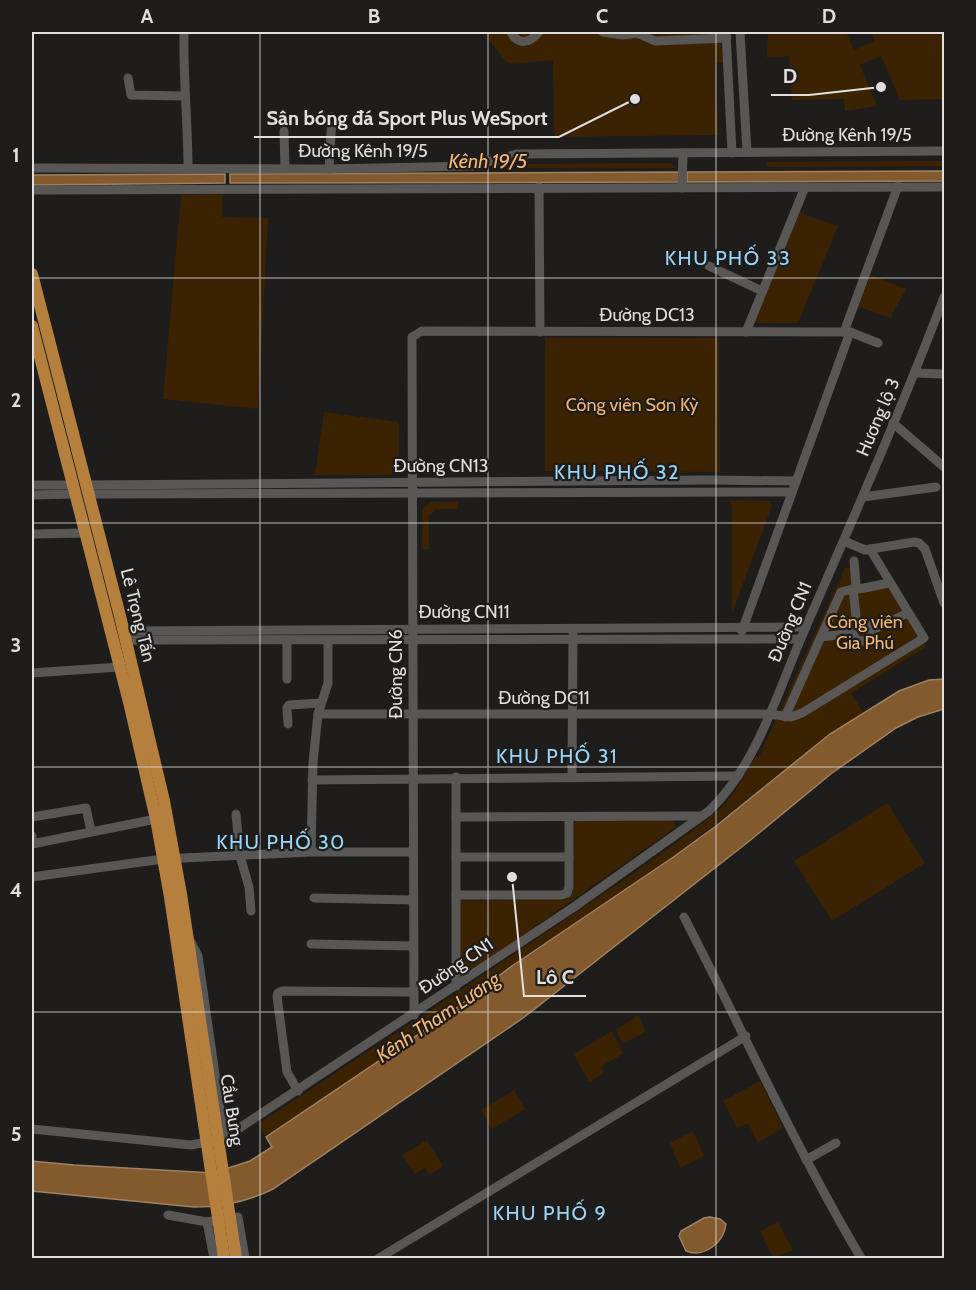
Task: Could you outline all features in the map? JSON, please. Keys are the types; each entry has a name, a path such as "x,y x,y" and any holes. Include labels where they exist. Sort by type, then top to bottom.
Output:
{"main road":[{"name":"Lê Trọng Tấn","path":"32,274 81,490 85,533 156,819 187,933 185,968"},
{"name":"Lê Trọng Tấn","path":"32,326 125,635 157,766 185,968"},
{"name":"Cầu Bưng","path":"185,968 224,1258"},
{"name":"Cầu Bưng","path":"185,968 236,1258"}],"street":[{"path":"184,32 184,96 188,129 188,169"},
{"path":"511,32 516,40 524,42 532,39 539,32"},
{"path":"603,32 642,33 655,41 727,35 732,153"},
{"path":"740,32 747,152"},
{"path":"128,78 131,95 184,96"},
{"path":"329,169 332,117"},
{"path":"284,131 285,168"},
{"name":"Đường Kênh 19/5","path":"32,168 188,169 227,178 285,168 473,166 517,154 945,151"},
{"path":"683,153 683,181"},
{"name":"Đường Kênh 19/5","path":"32,190 227,178 539,187 683,181 805,187 945,187"},
{"path":"739,639 898,186"},
{"path":"539,187 540,332"},
{"path":"746,332 805,187"},
{"path":"709,266 762,291"},
{"name":"Hương lộ 3","path":"841,548 945,297"},
{"name":"Đường DC13","path":"414,334 422,331 847,332 878,343"},
{"name":"Đường CN6","path":"414,334 411,340 414,1015"},
{"path":"915,373 945,375"},
{"path":"893,423 945,467"},
{"name":"Đường CN13","path":"32,495 81,490 796,481"},
{"name":"Đường CN13","path":"32,485 81,490"},
{"name":"Đường CN13","path":"412,487 792,492"},
{"path":"863,497 936,487"},
{"path":"32,534 85,533"},
{"path":"841,548 867,549 914,542 921,544 926,551 945,603"},
{"path":"821,637 858,627 868,626 869,636 863,640 856,639 858,627 854,561 841,548"},
{"name":"Đường CN1","path":"32,1129 185,1144 205,1143 224,1137 250,1123 414,1015 703,816 724,795 738,776 769,714 841,548"},
{"path":"854,561 867,549"},
{"path":"785,717 802,713 924,638 867,549"},
{"path":"785,717 841,592 889,583"},
{"path":"870,631 908,613"},
{"name":"Đường CN11","path":"125,635 287,640 413,640 806,627"},
{"name":"Đường CN11","path":"125,635 413,629 800,639"},
{"path":"572,777 573,634"},
{"path":"287,640 287,679"},
{"path":"311,852 312,780 318,714 328,683 328,640"},
{"path":"32,673 120,667"},
{"path":"288,724 287,708 289,705 321,703"},
{"name":"Đường DC11","path":"318,714 769,714 785,717"},
{"path":"312,780 738,776"},
{"path":"456,777 456,986"},
{"path":"32,817 86,808 91,831"},
{"path":"236,814 240,856 249,887 251,910"},
{"path":"456,817 703,816"},
{"path":"456,895 564,895 569,887 569,817"},
{"path":"32,840 156,819"},
{"path":"36,876 169,860 311,852 413,852"},
{"path":"456,857 569,857"},
{"path":"314,898 413,900"},
{"path":"684,917 746,1036 806,1160 861,1258"},
{"path":"187,933 198,956 224,1137"},
{"path":"311,944 413,946"},
{"path":"298,1091 287,1072 277,996 280,992 414,992"},
{"path":"379,1258 746,1036"},
{"path":"806,1160 836,1143"},
{"path":"168,1215 207,1222 238,1217 245,1258"},
{"path":"207,1222 214,1258"}],"green space":[{"path":"483,32 719,32 724,63 716,62 718,135 554,137 553,60 512,64 505,61"},
{"path":"768,32 846,32 854,50 875,41 871,32 944,32 944,99 900,100 881,56 860,65 877,106 845,111 844,99 792,100 789,56 767,58"},
{"path":"944,161 944,166 767,167 767,162"},
{"path":"670,163 678,168 525,168 525,164"},
{"path":"223,194 222,217 268,218 258,409 163,399 181,195"},
{"path":"798,212 838,226 798,323 756,323 754,319"},
{"path":"868,274 906,289 891,318 856,306"},
{"name":"Công viên Sơn Kỳ","path":"545,338 719,338 720,472 545,471"},
{"path":"324,412 399,422 399,466 391,475 315,475"},
{"path":"729,500 769,501 772,506 732,613 732,506"},
{"path":"431,502 458,502 458,509 437,509 429,516 429,549 422,549 422,510"},
{"name":"Công viên Gia Phú","path":"860,567 862,586 887,586 926,647 851,693 863,712 830,734 672,858 512,966 450,1013 266,1137 258,1124 636,872 722,807 736,790 756,756 759,757 845,568"},
{"path":"887,803 925,863 832,921 794,861"},
{"path":"577,820 672,820 676,827 476,968 463,967 460,963 460,901 561,899 571,895 574,888 574,824"},
{"path":"638,1015 646,1031 623,1044 616,1030"},
{"path":"612,1031 623,1054 601,1066 604,1073 589,1082 574,1054"},
{"path":"760,1081 783,1128 758,1143 748,1123 737,1128 723,1101"},
{"path":"514,1090 525,1109 492,1129 481,1110"},
{"path":"693,1131 704,1156 680,1168 670,1143"},
{"path":"427,1140 443,1166 430,1175 425,1168 415,1174 402,1155"},
{"path":"778,1222 793,1250 773,1258 760,1231"}],"shaded area":[{"path":"944,171 944,181 687,182 687,172"},
{"path":"679,172 679,182 230,183 230,174"},
{"path":"225,174 225,183 32,185 32,175"},
{"path":"944,679 944,709 918,717 896,728 832,773 748,842 523,1018 273,1189 235,1202 194,1207 32,1191 32,1161 213,1173 250,1161 272,1147 266,1137 450,1013 512,966 672,858 716,826 830,734 899,691 929,680"},
{"path":"710,1217 720,1219 726,1224 717,1243 706,1251 693,1253 686,1251 679,1236 681,1231"}],"place":[{"name":"D","path":"881,87"},
{"name":"Sân bóng đá Sport Plus WeSport","path":"635,99"},
{"name":"Lô C","path":"512,877"}],"district":[{"name":"KHU PHỐ 33","path":"728,258"},
{"name":"KHU PHỐ 32","path":"617,472"},
{"name":"KHU PHỐ 31","path":"557,756"},
{"name":"KHU PHỐ 30","path":"281,842"},
{"name":"KHU PHỐ 9","path":"550,1213"}],"water label":[{"name":"Kênh 19/5","path":"488,161"},
{"name":"Kênh Tham Lương","path":"438,1017"}]}
